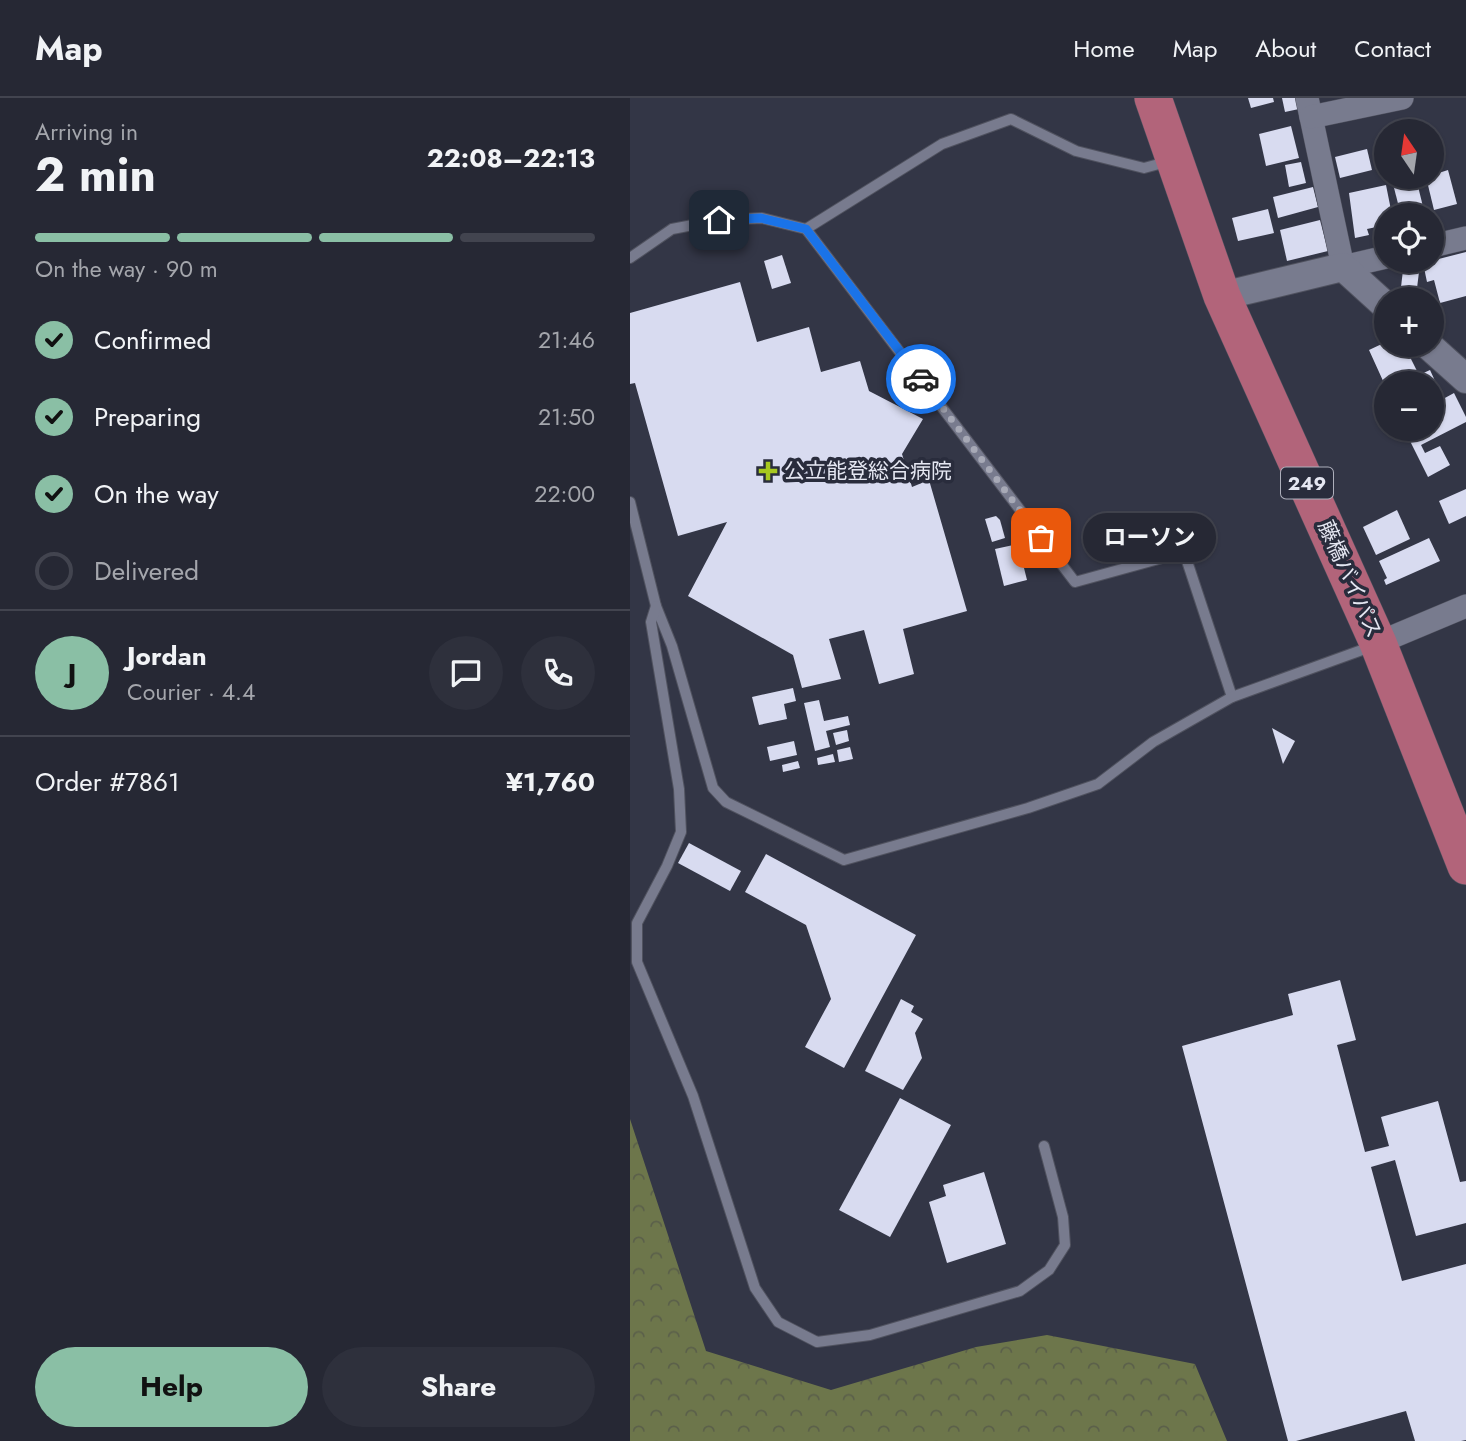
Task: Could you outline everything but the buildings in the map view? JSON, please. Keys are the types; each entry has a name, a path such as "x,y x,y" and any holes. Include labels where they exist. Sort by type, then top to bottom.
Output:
{"highway":[{"name":"藤橋バイパス","path":"1153,98 1222,296 1378,643 1466,866"}],"street":[{"path":"1374,295 1343,267 1309,108 1402,98"},
{"path":"1444,243 1466,238"},
{"path":"1222,296 1374,260"},
{"path":"1441,357 1466,379"},
{"path":"1378,643 1466,606"}],"lane":[{"path":"806,229 942,144 1012,119 1076,151 1144,168 1174,160"},
{"path":"630,258 672,229 719,220 761,218 806,229 1075,582 1184,552 1232,696"},
{"path":"630,502 656,606 671,646 713,788 726,802 844,860 1028,808 1098,784 1153,742 1232,696 1378,643"},
{"path":"656,606 651,622 679,789 681,832 667,866 637,923 638,962 692,1096 755,1289 778,1322 817,1342 870,1335 1020,1291 1049,1270 1065,1245 1063,1217 1044,1146"}],"green space":[{"path":"630,1119 706,1351 831,1390 976,1347 1047,1335 1195,1364 1227,1441 630,1441"}],"way so far":[{"path":"921,379 1041,538"}],"place":[{"name":"公立能登総合病院","path":"768,471"},
{"name":"ローソン","path":"1041,538"}],"route":[{"path":"719,220 761,218 806,229 921,379"}]}
